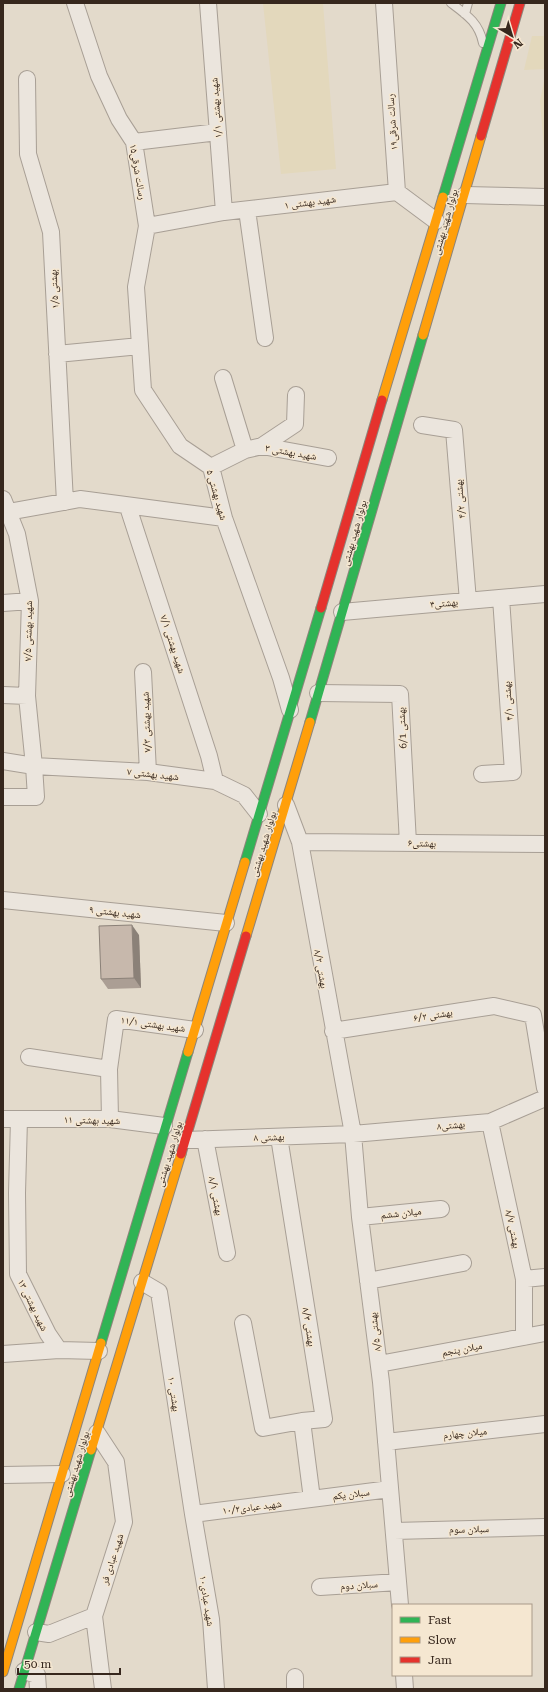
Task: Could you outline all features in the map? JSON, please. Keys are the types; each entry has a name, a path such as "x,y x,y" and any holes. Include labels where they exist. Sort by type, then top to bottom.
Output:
{"main road":[{"name":"بولوار شهید بهشتی","path":"3,1672 10,1628 62,1474 164,1126 195,1030 501,3"},
{"name":"بولوار شهید بهشتی","path":"19,1689 286,805 520,3"},
{"path":"413,299 432,306"}],"street":[{"name":"رسالت شرقی۱۵","path":"75,3 99,76 119,118 134,142 147,226"},
{"name":"شهید بهشتی ۱/۱","path":"208,3 224,212"},
{"name":"رسالت شرقی۱۹","path":"384,3 396,192"},
{"name":"بهشتی ۱/۵","path":"27,79 28,154 51,232 65,502"},
{"path":"134,142 218,132"},
{"path":"396,192 436,221"},
{"name":"شهید بهشتی ۱","path":"224,212 396,192"},
{"path":"465,195 545,197"},
{"path":"247,210 265,338"},
{"path":"147,226 224,212"},
{"name":"شهید بهشتی ۵","path":"147,226 136,287 143,390 180,446 211,467 224,518 281,678 290,710"},
{"path":"57,354 140,346"},
{"path":"223,378 244,450"},
{"path":"262,446 295,424 296,395"},
{"name":"بهشتی ۴/۲","path":"422,425 454,430 468,600"},
{"name":"شهید بهشتی ۳","path":"211,467 244,450 262,446 328,458"},
{"path":"6,506 65,502 80,499 128,507 224,518"},
{"name":"شهید بهشتی ۷/۵","path":"3,797 36,797 27,696 30,601 17,534 6,506"},
{"name":"شهید بهشتی ۷/۱","path":"128,507 207,748 215,781"},
{"name":"بهشتی۴","path":"342,612 545,594"},
{"name":"بهشتی ۴/۱","path":"482,774 513,772 501,598"},
{"path":"3,603 30,601"},
{"name":"شهید بهشتی ۷/۳","path":"143,672 148,772"},
{"name":"بهشتی 6/1","path":"318,693 400,694 408,843"},
{"path":"3,695 27,696"},
{"name":"شهید بهشتی ۷","path":"3,761 34,766 148,772 215,781 244,795 259,814"},
{"name":"بهشتی ۸/۲","path":"286,805 300,842 332,1031 353,1134"},
{"name":"بهشتی۶","path":"300,842 545,844"},
{"name":"شهید بهشتی ۹","path":"3,900 226,923"},
{"name":"بهشتی ۶/۲","path":"332,1031 494,1006 532,1015 545,1088"},
{"name":"شهید بهشتی ۱۱/۱","path":"110,1119 109,1069 116,1019 195,1030"},
{"path":"29,1057 109,1069"},
{"name":"بهشتی۸","path":"353,1134 490,1122 545,1098"},
{"name":"شهید بهشتی ۱۱","path":"3,1119 110,1119 164,1126"},
{"name":"شهید بهشتی ۱۳","path":"19,1119 10,1193 10,1274 59,1350"},
{"name":"بهشتی ۸/۷","path":"490,1122 524,1279 524,1337"},
{"name":"۸ بهشتی","path":"185,1140 353,1134"},
{"name":"بهشتی ۸/۵","path":"353,1134 360,1217 386,1442 400,1604"},
{"name":"بهشتی ۸/۳","path":"279,1137 324,1419 302,1421"},
{"name":"بهشتی ۸/۱","path":"205,1139 227,1253"},
{"name":"میلان ششم","path":"360,1217 441,1209"},
{"path":"368,1281 464,1263"},
{"path":"524,1279 545,1277"},
{"name":"بهشتی ۱۰","path":"142,1282 159,1292 193,1514"},
{"path":"243,1324 263,1428 302,1421 312,1499"},
{"name":"میلان پنجم","path":"378,1364 545,1333"},
{"path":"3,1354 59,1350 99,1351"},
{"name":"میلان چهارم","path":"386,1442 545,1424"},
{"name":"شهید عبادی فر","path":"97,1433 116,1462 124,1522 94,1616 103,1689"},
{"path":"3,1475 62,1474"},
{"name":"سبلان یکم","path":"312,1499 390,1489"},
{"name":"شهید عبادی۱۰/۲","path":"193,1514 312,1499"},
{"name":"شهید عبادی۱۰","path":"193,1514 211,1619 216,1689"},
{"name":"سبلان سوم","path":"394,1531 545,1527"},
{"name":"سبلان دوم","path":"320,1588 398,1582"},
{"path":"36,1632 50,1634 94,1616"},
{"path":"24,1671 37,1675 38,1689"},
{"path":"404,1676 405,1689"}],"lane":[{"path":"457,6 468,3"},
{"path":"457,6 472,19 481,32 486,54"}],"shaded area":[{"path":"263,3 323,3 336,169 281,174"},
{"path":"532,36 545,36 545,69 524,70"},
{"path":"545,76 545,161 540,101"}],"building":[{"path":"132,925 134,978 101,979 99,926"}],"traffic: fast":[{"path":"443,197 501,3"},
{"path":"310,722 423,335"},
{"path":"245,862 321,608"},
{"path":"101,1343 188,1052"},
{"path":"19,1689 91,1450"}],"traffic: slow":[{"path":"423,335 481,136"},
{"path":"382,400 443,197"},
{"path":"246,936 310,722"},
{"path":"188,1052 245,862"},
{"path":"91,1450 181,1154"},
{"path":"3,1672 101,1343"}],"traffic: jam":[{"path":"481,136 520,3"},
{"path":"321,608 382,400"},
{"path":"181,1154 246,936"}]}
